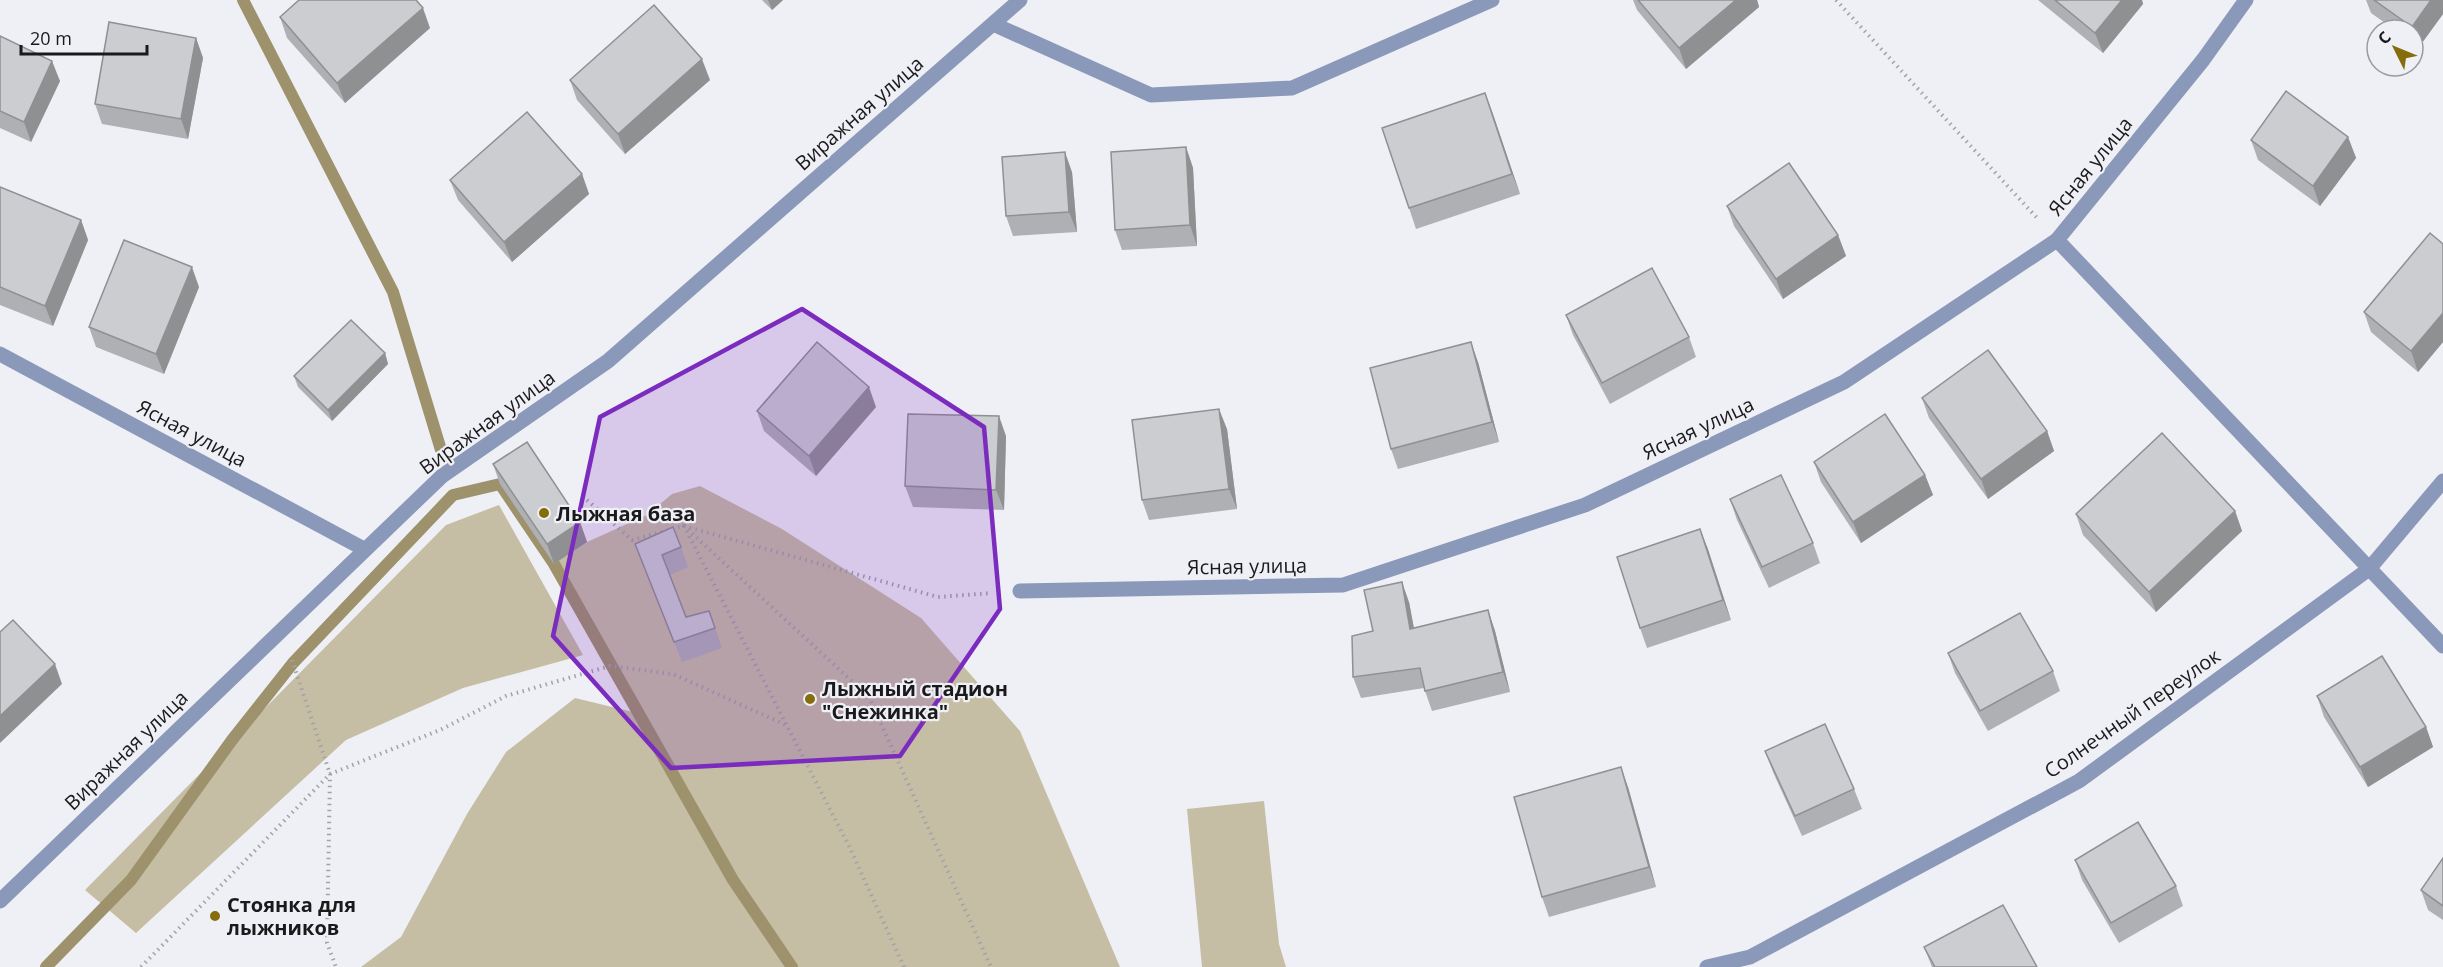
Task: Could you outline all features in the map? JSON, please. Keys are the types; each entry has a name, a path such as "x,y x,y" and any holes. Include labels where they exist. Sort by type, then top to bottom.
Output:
{"street":[{"name":"Виражная улица","path":"0,901 442,476 608,361 1020,0"},
{"path":"993,24 1151,95 1292,88 1492,0"},
{"name":"Ясная улица","path":"1020,591 1343,585 1585,505 1844,382 2057,240 2203,60 2246,0"},
{"path":"2057,240 2443,646"},
{"name":"Ясная улица","path":"0,354 364,549"},
{"name":"Солнечный переулок","path":"1707,967 1750,957 2079,781 2369,569 2443,481"}],"path":[{"path":"1836,0 2057,240"},
{"path":"588,500 632,540 684,526 938,597 1020,591"},
{"path":"684,526 849,846 904,967"},
{"path":"684,526 869,697 991,967"},
{"path":"277,633 293,663 330,774 327,943 336,967"},
{"path":"141,967 330,774 440,730 506,696 610,666 674,674 788,726"}],"highlighted area":[{"path":"802,309 984,427 1000,609 900,756 671,768 553,636 600,417"}],"shaded area":[{"name":"Лыжный стадион \"Снежинка\"","path":"700,486 782,529 921,618 1020,731 1120,967 361,967 401,937 467,814 506,752 575,698 637,713 554,564 587,542 647,515 672,494"},
{"path":"499,505 583,655 463,688 346,740 136,933 85,890 446,525"},
{"path":"1264,801 1279,944 1286,967 1202,967 1187,809"}],"building":[{"path":"299,0 416,0 423,8 337,83 280,17"},
{"path":"1638,0 1736,0 1679,48"},
{"path":"2055,0 2122,0 2095,33"},
{"path":"2374,0 2431,0 2418,18 2399,18"},
{"path":"654,5 702,59 618,134 570,80"},
{"path":"109,22 196,38 181,119 95,104"},
{"path":"0,36 52,61 24,122 0,111"},
{"path":"2286,91 2348,137 2313,186 2251,140"},
{"path":"1485,93 1512,174 1409,208 1382,128"},
{"path":"527,112 582,174 504,242 450,180"},
{"path":"1186,147 1190,225 1115,230 1111,152"},
{"path":"1065,152 1069,212 1006,216 1002,157"},
{"path":"1789,163 1838,235 1776,279 1727,206"},
{"path":"0,187 81,220 45,306 0,287"},
{"path":"2430,233 2443,244 2443,313 2411,351 2364,312"},
{"path":"124,240 192,267 156,354 89,327"},
{"path":"1652,268 1689,337 1602,383 1566,315"},
{"path":"351,320 385,353 328,410 294,376"},
{"path":"817,342 869,387 809,456 757,411"},
{"path":"1471,342 1492,422 1391,449 1370,368"},
{"path":"1988,350 2047,431 1981,479 1922,398"},
{"path":"1219,409 1229,489 1142,500 1132,420"},
{"path":"908,414 999,416 996,490 905,486"},
{"path":"1885,414 1925,475 1853,522 1814,462"},
{"path":"2162,433 2235,511 2149,592 2076,514"},
{"name":"Лыжная база","path":"527,442 580,522 547,544 493,464"},
{"path":"1781,475 1813,543 1762,567 1730,499"},
{"path":"673,527 681,547 662,555 686,617 709,611 715,628 674,642 635,544"},
{"path":"1700,529 1723,600 1640,628 1617,557"},
{"path":"1402,582 1410,629 1488,610 1503,672 1425,691 1420,668 1353,677 1352,636 1373,631 1364,590"},
{"path":"2020,613 2053,671 1980,711 1948,653"},
{"path":"13,620 55,664 0,716 0,632"},
{"path":"2382,656 2426,727 2360,767 2317,696"},
{"path":"1825,724 1854,789 1795,816 1765,751"},
{"path":"1621,767 1649,867 1542,897 1514,797"},
{"path":"2138,822 2176,886 2111,923 2075,860"},
{"path":"2443,858 2443,906 2421,890"},
{"path":"2003,905 2037,967 1935,967 1924,947"}],"waterway":[{"path":"243,0 393,292 441,450"},
{"path":"46,967 131,880 232,740 293,663 453,495 500,484 554,564 733,880 792,967"}],"place":[{"name":"Лыжная база","path":"544,513"},
{"name":"Лыжный стадион \"Снежинка\"","path":"810,699"},
{"name":"Стоянка для лыжников","path":"215,916"}]}
